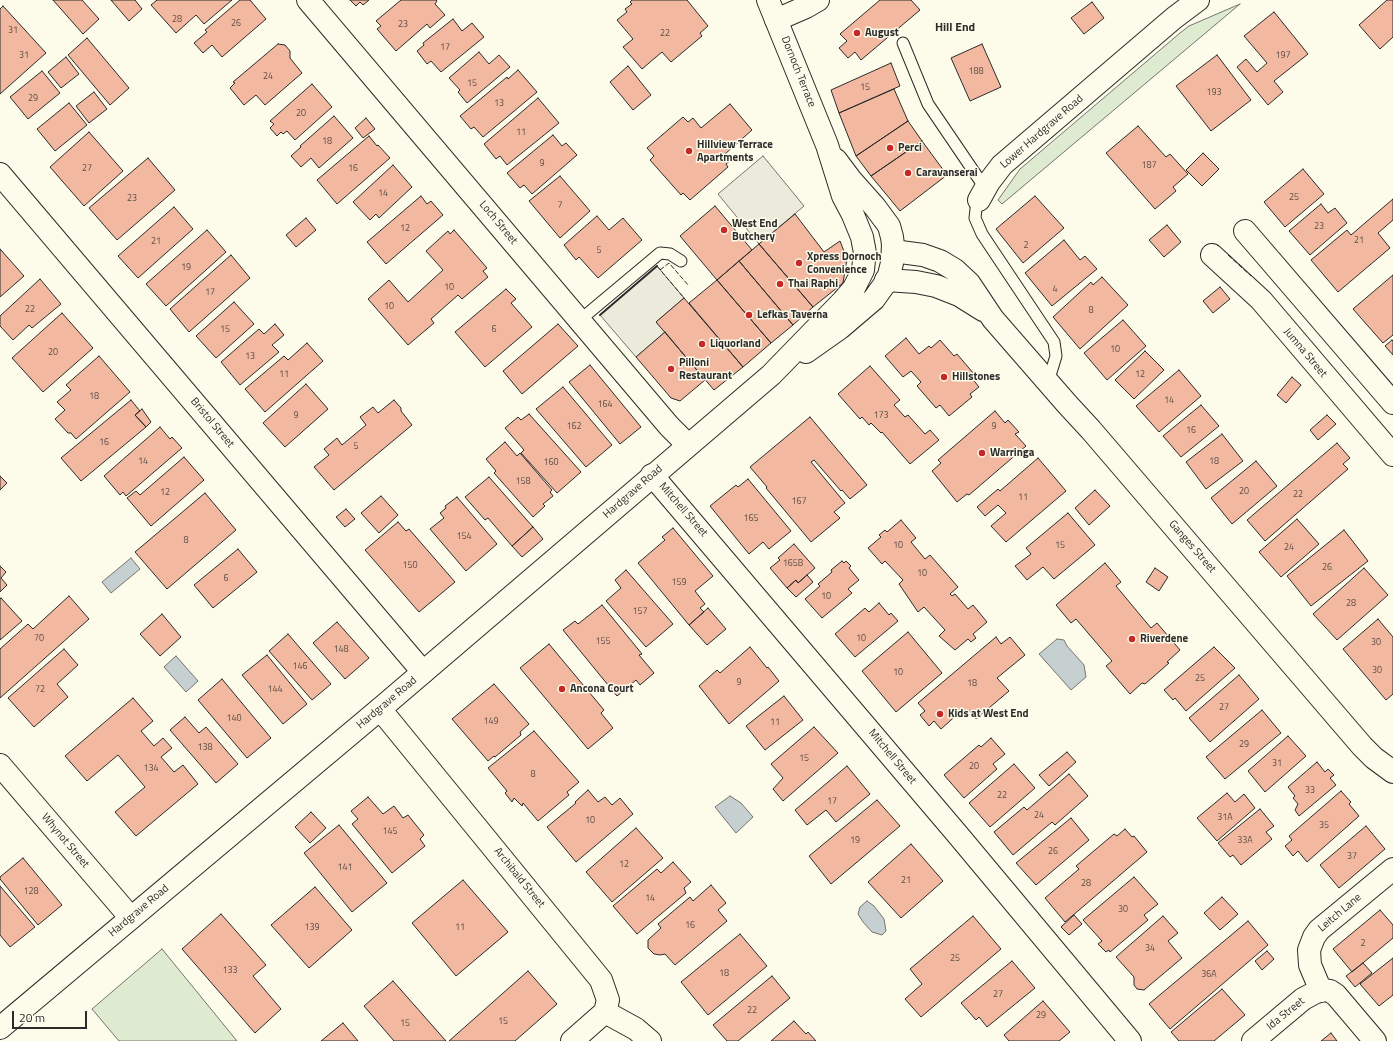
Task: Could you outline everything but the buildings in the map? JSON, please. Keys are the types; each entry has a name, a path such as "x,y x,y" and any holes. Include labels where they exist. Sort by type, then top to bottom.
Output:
{"street":[{"name":"Loch Street","path":"308,0 669,426 688,445"},
{"path":"772,10 806,7 818,0"},
{"name":"Lower Hardgrave Road","path":"982,194 997,171 1007,161 1174,18 1198,0"},
{"name":"Dornoch Terrace","path":"772,10 827,145 841,192 862,237 865,253 863,265"},
{"name":"Dornoch Terrace","path":"827,145 844,172 886,221 892,234 891,265"},
{"name":"Bristol Street","path":"0,174 424,672"},
{"path":"1245,231 1393,403"},
{"name":"Ganges Street","path":"863,265 891,265 922,255 948,265 969,283 994,319 1362,746 1374,758 1393,772"},
{"name":"Jumna Street","path":"1212,255 1260,300 1393,455"},
{"name":"Hardgrave Road","path":"771,375 849,294 859,279 863,265"},
{"name":"Ganges Street","path":"891,265 922,283 943,288 972,302 994,319"},
{"name":"Hardgrave Road","path":"0,1028 424,672 652,475 771,375 840,328 874,299 891,265"},
{"name":"Mitchell Street","path":"652,475 958,835 1130,1041"},
{"name":"Archibald Street","path":"380,709 601,980 608,1000 605,1012"},
{"name":"Whynot Street","path":"1,768 131,918"},
{"name":"Leitch Lane","path":"1321,991 1310,965 1310,950 1314,937 1319,930 1393,869"},
{"path":"1321,991 1328,990 1336,995 1375,1041"},
{"name":"Ida Street","path":"1253,1041 1304,999 1321,991"},
{"path":"572,1041 605,1012 636,1029 650,1041"}],"lane":[{"path":"903,43 928,104 982,194"},
{"name":"Lower Hardgrave Road","path":"982,194 976,209 976,218 982,234 1054,342 1056,356 1048,382"},
{"path":"580,320 660,253 670,254 681,261"}],"green space":[{"path":"1240,4 1002,204 998,200 1020,169 1180,33 1189,26"},
{"path":"162,949 237,1041 119,1041 92,1009"}],"shaded area":[{"path":"763,156 804,206 759,244 718,194"},
{"path":"657,266 684,298 656,322 665,332 636,357 600,315"},
{"path":"131,558 140,569 111,593 102,582"},
{"path":"1057,639 1064,640 1067,646 1084,665 1086,677 1071,690 1039,654"},
{"path":"176,656 198,681 186,692 164,667"},
{"path":"730,796 741,803 753,817 736,833 715,807"},
{"path":"867,901 874,906 884,919 886,931 882,935 872,932 858,914 860,907"}],"fence":[{"path":"1228,255 1251,276"},
{"path":"660,270 669,263 689,286"},
{"path":"657,266 684,298"}],"wall":[{"path":"600,315 657,266"}],"place":[{"name":"August","path":"857,33"},
{"name":"Perci","path":"890,148"},
{"name":"Hillview Terrace Apartments","path":"689,151"},
{"name":"Caravanserai","path":"908,173"},
{"name":"West End Butchery","path":"724,230"},
{"name":"Xpress Dornoch Convenience","path":"799,263"},
{"name":"Thai Raphi","path":"780,284"},
{"name":"Lefkas Taverna","path":"749,315"},
{"name":"Liquorland","path":"702,344"},
{"name":"Pilloni Restaurant","path":"671,369"},
{"name":"Hillstones","path":"944,377"},
{"name":"Warringa","path":"982,453"},
{"name":"Riverdene","path":"1132,639"},
{"name":"Ancona Court","path":"562,689"},
{"name":"Kids at West End","path":"940,714"}],"district":[{"name":"Hill End","path":"955,28"}]}
